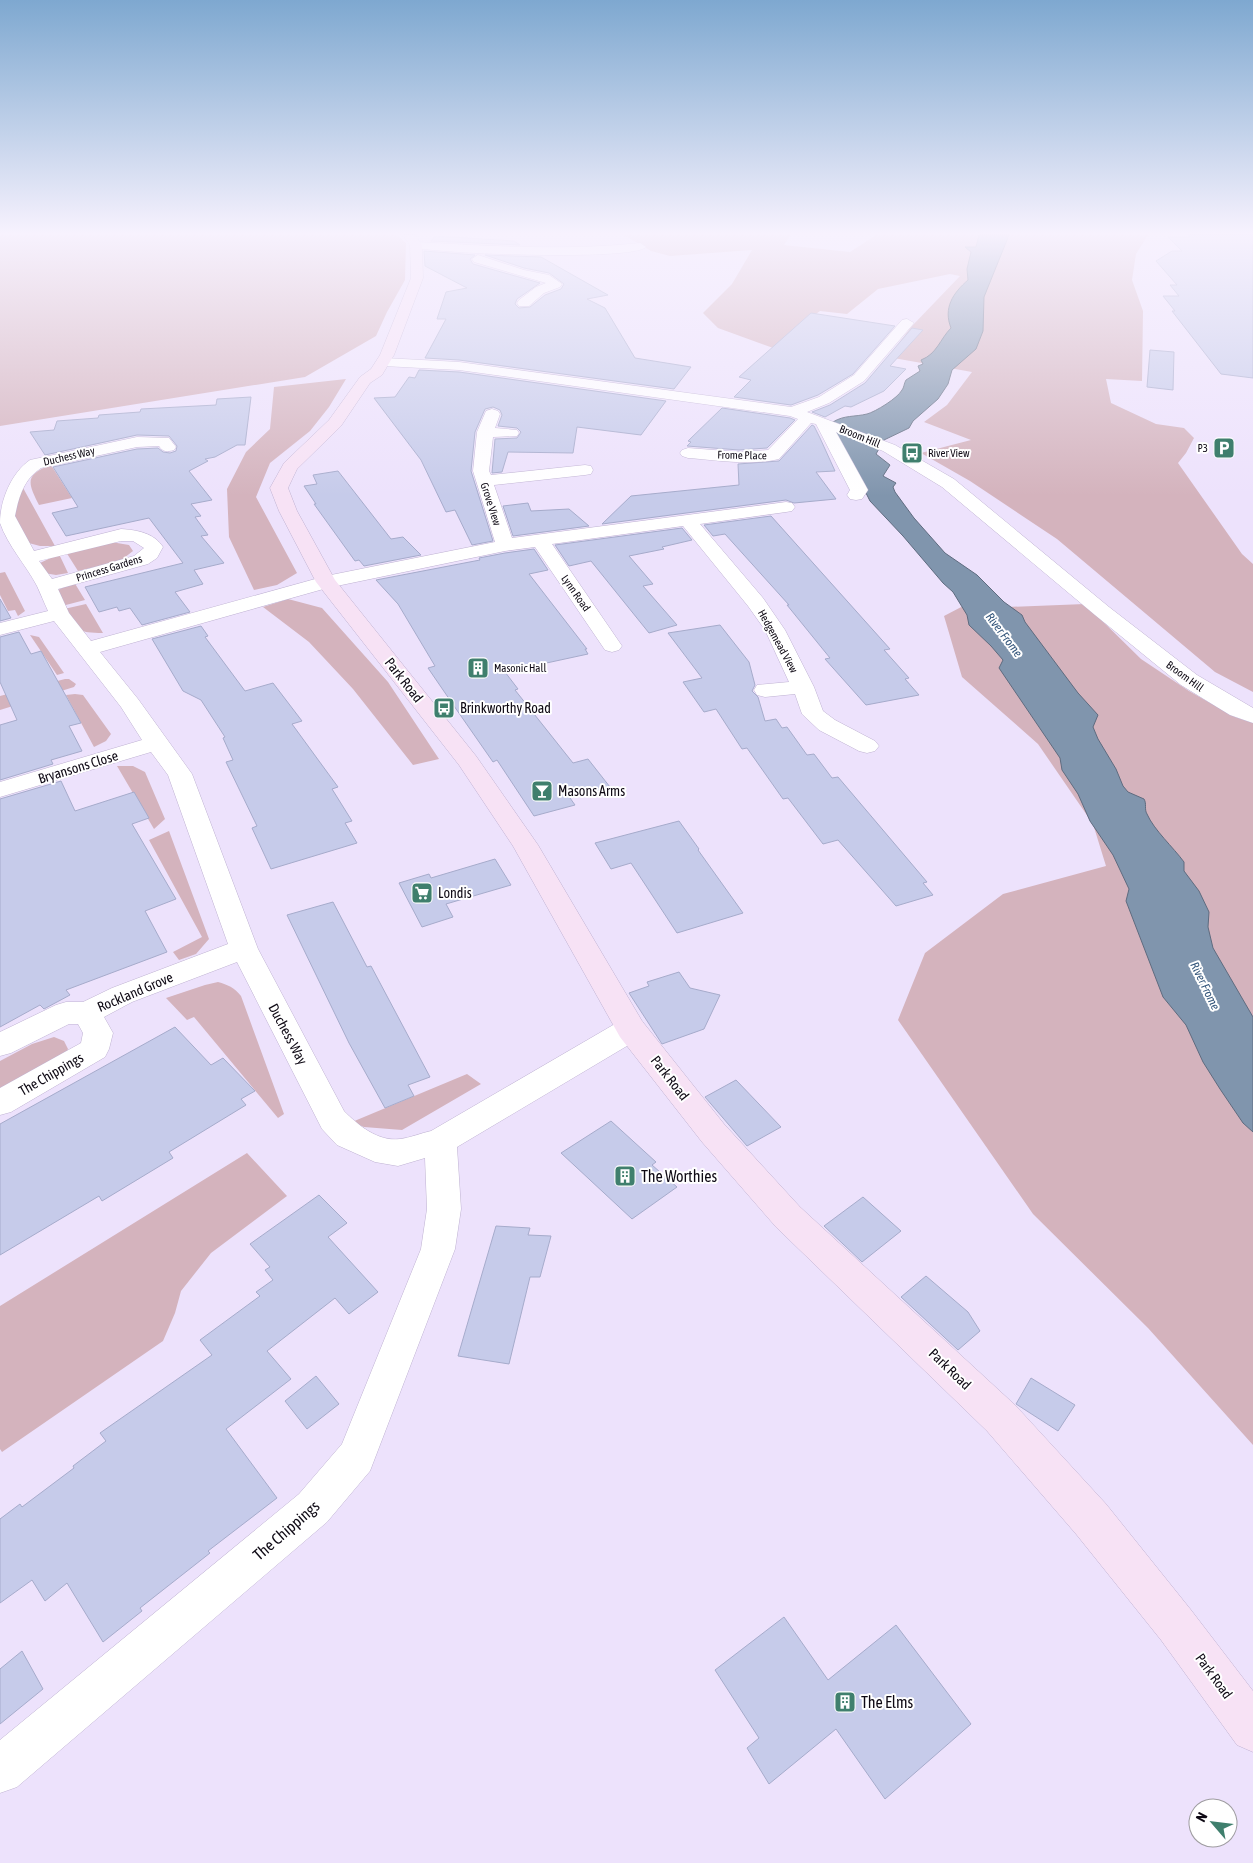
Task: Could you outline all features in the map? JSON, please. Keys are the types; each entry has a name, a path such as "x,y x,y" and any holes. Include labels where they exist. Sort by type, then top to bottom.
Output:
{"main road":[{"path":"384,362 400,322"},
{"name":"Park Road","path":"384,362 377,372 360,386 335,423 290,467 279,488 288,511 326,582 468,761 525,845 631,1029 713,1133 788,1217 1001,1418 1097,1527 1176,1625 1253,1729"}],"street":[{"path":"792,412 824,400 859,378 907,323"},
{"name":"Broom Hill","path":"384,362 459,366 792,412 888,448 948,483 1102,611 1189,680 1238,710 1253,716"},
{"name":"Grove View","path":"492,414 485,432 481,471 504,545"},
{"path":"820,421 858,490 856,495"},
{"name":"Frome Place","path":"688,453 739,457 773,455 820,421"},
{"path":"485,432 511,433"},
{"name":"Duchess Way","path":"168,447 163,441 137,442 51,459 26,469 13,490 6,516 28,558 47,586 60,614 130,704 156,743 180,774 244,949 334,1120 348,1136 375,1149 398,1153 440,1141 631,1029"},
{"path":"484,481 586,470"},
{"path":"86,649 326,582 504,545 786,507"},
{"name":"Hedgemead View","path":"688,521 756,602 775,630 803,687 765,690"},
{"name":"Princess Gardens","path":"28,558 121,535 136,534 146,538 154,547 150,554 141,560 47,586"},
{"name":"Lynn Road","path":"540,541 612,646"},
{"path":"0,629 60,614"},
{"path":"803,687 813,714 827,726 867,746"},
{"name":"Bryansons Close","path":"0,790 156,743"},
{"name":"Rockland Grove","path":"0,1044 66,1013 87,1013 122,995 244,949"},
{"name":"The Chippings","path":"0,1103 94,1049 98,1033 87,1013"},
{"name":"The Chippings","path":"0,1770 314,1508 356,1457 438,1249 444,1209 440,1141"}],"shaded area":[{"path":"0,322 382,322 376,336 305,377 0,426"},
{"path":"712,322 805,322 776,349 718,328"},
{"path":"916,322 1143,322 1142,381 1106,379 1111,403 1156,424 1184,428 1194,438 1178,463 1242,554 1253,564 1253,692 1215,672 1057,539 970,481 921,453 971,440 924,422 947,405 972,372 888,357"},
{"path":"346,379 329,407 310,431 270,463 256,497 297,573 277,585 254,590 229,537 227,489 246,452 270,429 274,387"},
{"path":"51,465 72,498 39,505 32,491 32,476"},
{"path":"22,486 55,546 40,546 25,542 12,518"},
{"path":"111,542 129,545 133,551 120,561 78,571 66,552"},
{"path":"59,554 68,573 56,575 44,573 39,566 40,563"},
{"path":"5,572 25,611 18,616 15,610 8,611 0,595 0,573"},
{"path":"74,582 85,600 62,606 56,591"},
{"path":"288,599 322,608 388,682 439,759 413,765 353,689 309,642 263,607"},
{"path":"86,604 103,633 78,629 71,622 64,609"},
{"path":"967,604 1007,607 1085,604 1141,659 1189,691 1235,717 1253,723 1253,1445 1148,1328 1033,1214 898,1020 925,953 1003,894 1106,866 1093,824 1038,744 962,677 944,616"},
{"path":"30,635 39,637 64,673 57,675"},
{"path":"69,679 76,684 74,687 0,710 0,696"},
{"path":"66,695 83,695 111,734 106,741 94,747"},
{"path":"117,766 133,766 145,772 165,819 154,829"},
{"path":"169,831 209,939 196,954 179,960 173,952 202,937 149,840"},
{"path":"218,982 236,990 241,996 284,1114 278,1118 194,1017 187,1020 166,998"},
{"path":"54,1037 64,1041 68,1049 66,1053 0,1092 0,1061 32,1044"},
{"path":"467,1074 481,1084 402,1130 364,1127 352,1122"},
{"path":"247,1153 287,1196 211,1253 181,1291 175,1313 163,1341 2,1452 0,1449 0,1306"}],"water":[{"name":"River Frome","path":"949,322 983,322 983,331 976,349 952,370 948,384 938,399 913,421 909,428 884,440 876,454 890,465 883,476 896,483 893,487 895,492 914,518 945,553 977,575 1004,602 1022,615 1025,622 1078,693 1098,715 1093,727 1123,786 1128,792 1144,799 1146,812 1150,820 1184,862 1184,871 1199,891 1209,912 1208,927 1213,948 1253,1017 1253,1132 1243,1123 1203,1062 1186,1025 1163,997 1126,901 1129,889 1113,855 1090,821 1078,794 1062,770 1060,758 999,668 1003,660 969,625 967,615 953,592 870,501 834,429 833,422 845,417 875,411 896,397 903,389 906,380 920,371 918,366 923,364 921,360 935,350 951,328"}],"building":[{"path":"444,322 613,322 635,358 691,367 674,389 459,360 425,358"},
{"path":"801,322 869,322 895,326 853,374 818,395 791,405 734,397 751,380 739,377"},
{"path":"1181,322 1253,322 1253,378 1221,374"},
{"path":"912,328 923,330 890,366 906,369 884,391 851,407 845,406 825,417 812,412 830,405 865,383"},
{"path":"1150,350 1174,352 1173,390 1147,387"},
{"path":"419,370 459,372 666,401 641,435 577,427 573,453 508,452 502,472 492,473 495,439 517,438 521,432 517,428 498,426 502,415 500,410 493,407 485,409 475,432 471,471 493,541 472,545 455,510 446,512 421,460 374,398 395,397 409,377 415,378"},
{"path":"251,397 245,445 237,445 215,457 205,459 208,461 189,471 212,500 191,504 201,516 195,517 208,535 201,536 224,563 194,570 203,584 175,592 190,612 142,625 130,608 119,611 117,607 99,612 85,587 183,563 149,518 66,536 52,513 78,507 53,467 137,449 158,448 163,452 170,453 176,451 177,446 169,436 137,435 45,455 30,432 54,430 57,421 140,412 141,409 216,405 217,399"},
{"path":"722,408 795,420 767,448 739,450 687,446 691,442 688,441"},
{"path":"812,425 835,471 816,472 836,499 794,503 786,500 602,524 631,496 739,485 738,464 779,461"},
{"path":"338,471 391,539 403,537 421,555 364,566 359,560 355,561 314,504 316,504 304,486 317,484 313,475"},
{"path":"528,503 531,511 569,509 589,526 513,536 503,506"},
{"path":"771,516 890,649 884,650 909,678 905,679 919,695 866,705 825,659 830,658 787,605 789,605 725,534 713,536 704,525"},
{"path":"682,528 692,540 662,547 664,549 629,556 653,584 643,586 677,625 649,633 591,561 569,566 555,545"},
{"path":"534,549 548,570 529,574 587,649 585,649 588,654 505,672 518,689 515,690 573,763 588,759 610,787 570,798 575,805 534,816 497,760 493,762 428,668 435,666 398,604 376,580 480,560 479,558"},
{"path":"0,599 11,618 0,621"},
{"path":"720,625 749,662 755,685 752,691 758,697 765,721 776,719 782,728 787,727 807,755 814,754 832,778 838,777 927,882 923,883 933,895 896,906 838,840 823,844 788,798 783,799 747,748 742,749 716,709 704,712 683,682 702,678 668,633"},
{"path":"201,626 208,636 205,637 245,691 273,683 302,721 292,724 338,787 332,789 352,821 345,823 357,843 271,869 252,828 257,826 226,762 233,760 223,738 225,737 201,700 183,691 152,639"},
{"path":"19,632 31,654 41,651 81,723 69,726 82,751 51,760 53,764 0,780 0,725 17,720 0,682 0,637"},
{"path":"61,781 75,811 134,792 149,818 132,824 176,899 145,911 167,952 66,990 70,995 44,1009 40,1005 0,1027 0,799"},
{"path":"679,821 743,913 677,933 631,863 611,869 595,843"},
{"path":"495,859 511,885 446,904 453,917 422,927 399,883 429,874 431,878"},
{"path":"333,902 367,967 371,966 430,1077 408,1085 414,1096 385,1108 349,1043 287,915"},
{"path":"679,972 690,988 720,995 704,1029 662,1044 629,993 649,986 647,982"},
{"path":"175,1027 211,1065 223,1058 255,1091 241,1099 246,1105 169,1152 173,1158 102,1201 99,1196 0,1255 0,1124"},
{"path":"736,1080 781,1127 747,1146 705,1097"},
{"name":"The Worthies","path":"611,1121 656,1162 652,1165 677,1187 632,1219 561,1153"},
{"path":"319,1195 347,1223 328,1237 378,1292 349,1314 335,1298 267,1351 291,1379 226,1429 277,1498 208,1551 210,1553 140,1608 142,1611 103,1642 67,1583 45,1601 32,1580 0,1603 0,1519 20,1504 22,1507 106,1441 100,1433 212,1355 200,1340 260,1296 256,1292 273,1280 265,1270 270,1267 250,1244"},
{"path":"863,1197 901,1231 862,1262 824,1226"},
{"path":"496,1226 530,1228 528,1235 551,1236 540,1277 530,1277 509,1364 458,1356"},
{"path":"926,1276 968,1312 980,1331 958,1350 901,1297"},
{"path":"316,1376 339,1404 307,1429 285,1401"},
{"path":"1031,1378 1075,1405 1058,1431 1016,1404"},
{"name":"The Elms","path":"784,1617 828,1680 896,1625 971,1724 885,1799 836,1729 769,1784 747,1748 759,1738 715,1670"},
{"path":"22,1651 43,1689 0,1724 0,1669"}],"place":[{"name":"P3","path":"1224,448"},
{"name":"River View","path":"912,453"},
{"name":"Masonic Hall","path":"478,668"},
{"name":"Brinkworthy Road","path":"444,708"},
{"name":"Masons Arms","path":"542,791"},
{"name":"Londis","path":"422,893"},
{"name":"The Worthies","path":"625,1176"},
{"name":"The Elms","path":"845,1702"}]}
